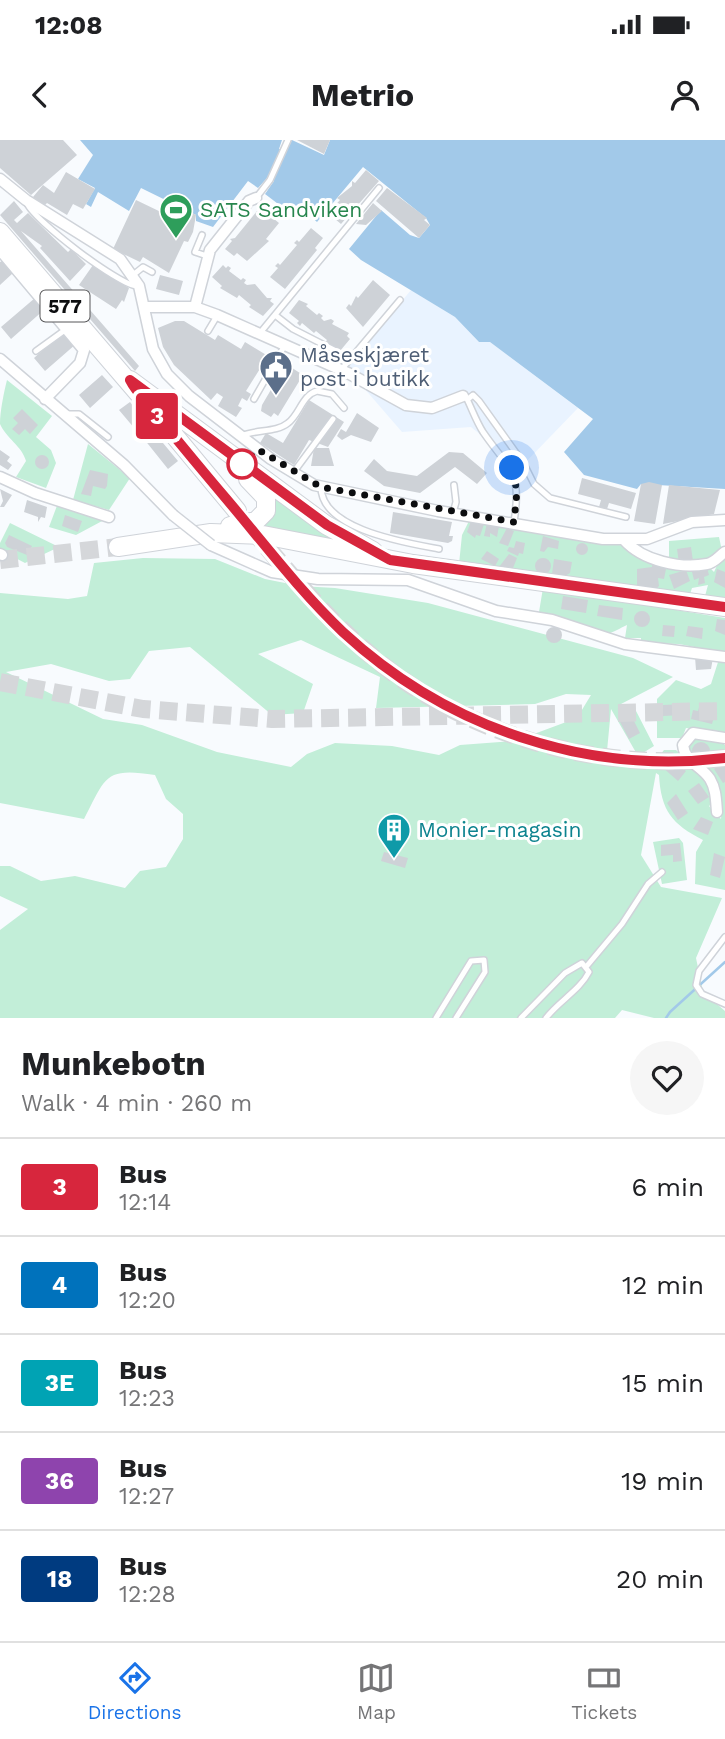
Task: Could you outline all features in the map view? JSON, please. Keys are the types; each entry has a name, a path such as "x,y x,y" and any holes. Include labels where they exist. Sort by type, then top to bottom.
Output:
{"main road":[{"name":"577","path":"0,232 154,411"},
{"path":"130,380 327,525 390,560"},
{"path":"154,411 237,511"},
{"path":"154,411 253,483 266,498 266,511 263,516 245,524 146,537 118,547 186,535 238,533 286,538 390,560 725,607"}],"street":[{"path":"0,180 26,200 120,259 139,286 153,349 167,374 189,396 241,436 293,473 321,487 587,537 647,539 692,522 725,520"},
{"path":"195,307 207,256 213,244 249,201 256,198"},
{"path":"0,250 82,346 84,356 46,399"},
{"path":"145,307 195,307 217,315 341,370 391,399 416,408 432,408 465,398"},
{"path":"0,359 132,472 173,515 211,545 272,572 318,579 408,580 455,594 460,601 496,611 552,620 625,644 725,657"},
{"path":"0,477 35,493 109,517"},
{"path":"624,540 639,552 679,566 709,564 725,552"},
{"path":"717,812 715,789 710,780 688,760 683,745 693,733 725,738"}],"lane":[{"path":"256,198 270,180 288,140"},
{"path":"260,333 379,188"},
{"path":"26,200 29,209 41,221 127,285 139,286"},
{"path":"202,235 195,252 207,256"},
{"path":"133,275 143,267 152,272"},
{"path":"341,370 400,300"},
{"path":"208,331 217,315"},
{"path":"275,315 293,329 335,351"},
{"path":"36,351 67,328"},
{"path":"254,399 285,345"},
{"path":"241,436 253,430 284,426 299,412 310,393 317,391 332,394 344,408"},
{"path":"514,522 517,505 514,474 481,430 465,398 473,395 524,464 534,484 550,498 626,517"},
{"path":"64,414 79,414 108,437"},
{"path":"293,473 333,419"},
{"path":"453,513 456,502 454,485"},
{"path":"321,487 325,501 356,527 386,540 439,549"},
{"path":"586,967 622,924 648,884 662,872"},
{"path":"725,937 699,971 696,985 702,994 725,1004"},
{"path":"436,1018 471,961 484,960 485,972 456,1018"},
{"path":"521,1018 573,967 582,963 589,972 585,982 562,999 546,1018"}],"shaded area":[{"path":"411,290 455,317 479,342 490,342 578,408 521,467 471,427 402,432 363,387 342,374"}],"green space":[{"path":"7,380 52,416 36,437 51,450 56,463 46,488 16,477 26,461 0,424"},
{"path":"88,444 130,478 109,510 73,500"},
{"path":"273,491 351,545 257,528"},
{"path":"58,503 104,520 76,535 49,527"},
{"path":"470,519 617,543 639,554 706,564 714,572 721,557 725,555 725,599 705,596 708,585 692,588 690,594 459,564 462,535"},
{"path":"10,523 59,547 25,563 0,550 0,543"},
{"path":"719,537 722,551 713,555 712,559 669,559 669,541"},
{"path":"143,558 215,559 265,579 428,603 633,658 673,677 621,704 635,709 654,746 638,756 611,709 607,751 652,765 664,750 676,750 700,771 710,784 715,801 709,806 721,819 720,798 713,780 685,751 692,738 719,740 725,745 725,890 695,884 696,852 703,840 683,828 670,815 662,798 659,775 656,773 641,855 661,887 722,898 696,958 703,992 725,1011 725,1018 654,1018 622,1010 615,1018 0,1018 0,930 28,909 0,896 0,866 10,866 41,881 75,876 125,888 140,871 166,867 183,839 183,814 166,799 155,775 125,773 109,778 97,793 84,819 0,803 0,593 68,599 87,596 94,563","holes":["301,640 380,677 376,708 535,704 566,694 591,695 577,718 515,741 460,745 439,755 392,746 335,743 307,754 291,767 217,752 142,725 103,719 6,672 51,664 109,681 130,679 149,651 190,647 272,715 303,713 313,684 258,654"]},
{"path":"543,588 725,618 725,653 679,644 641,643 641,638 625,638 627,625 606,634 539,612"},
{"path":"719,659 725,662 725,735 686,728 682,738 657,738 657,699 676,680 701,689 711,684"},
{"path":"679,838 683,843 687,880 662,884 653,842"}],"water":[{"path":"80,140 282,140 279,149 287,149 292,140 324,155 330,140 725,140 725,489 641,484 637,489 584,475 564,452 593,419 490,342 479,342 455,317 361,260 349,249 381,210 410,235 419,238 430,225 426,218 363,167 317,222 301,207 294,216 265,194 274,181 268,177 258,188 248,181 213,227 196,221 196,215 141,188 129,211 98,192 91,207 86,204 95,188 78,179 93,155"}],"building":[{"path":"0,140 63,140 77,155 31,195 0,168"},
{"path":"297,140 330,140 324,154"},
{"path":"366,170 379,181 341,224 328,213 340,200 337,198 352,186 352,181 355,183"},
{"path":"66,172 95,189 83,209 73,204 67,215 47,203 44,206 33,197 43,185 54,193"},
{"path":"387,188 427,218 424,220 430,225 419,238 376,201"},
{"path":"136,200 163,213 169,201 196,215 193,232 188,242 184,241 169,273 143,257 140,262 113,249"},
{"path":"14,201 23,212 14,220 17,223 28,213 68,252 71,249 86,264 70,281 40,248 42,246 21,231 139,366 135,371 0,215"},
{"path":"373,203 382,211 366,225 356,224"},
{"path":"257,211 264,217 268,214 279,223 266,239 269,241 247,261 237,253 234,256 225,249 232,241 230,239 235,238"},
{"path":"311,228 323,238 315,248 317,250 285,289 270,277 278,268 275,266 278,263 280,265 297,245 294,243 297,240 299,242"},
{"path":"0,262 13,273 0,285"},
{"path":"93,265 129,288 124,302 122,300 116,309 79,285"},
{"path":"223,265 231,268 229,271 241,280 246,280 244,283 255,284 267,298 272,298 270,301 274,304 263,316 249,307 251,305 239,295 237,298 220,288 222,286 212,277"},
{"path":"160,275 183,281 179,295 156,289"},
{"path":"373,280 390,295 363,327 346,308 349,304 351,306 356,296 358,298"},
{"path":"35,298 45,309 11,339 1,327"},
{"path":"299,300 308,304 306,306 317,315 319,313 323,316 321,318 324,321 331,319 334,321 332,324 349,333 347,336 350,339 340,351 325,343 327,340 316,331 314,333 302,323 300,326 297,323 299,321 289,313"},
{"path":"175,321 184,321 215,340 218,335 241,349 245,342 268,356 246,391 251,394 247,401 242,398 238,406 242,408 236,417 218,406 223,397 217,393 211,400 174,365 163,347 158,328"},
{"path":"64,331 76,344 45,371 34,358"},
{"path":"286,364 303,375 278,416 274,413 271,417 261,411 262,405"},
{"path":"102,375 113,387 90,408 79,395"},
{"path":"309,400 344,422 328,447 309,440 294,465 260,443 266,433 283,443"},
{"path":"130,402 145,421 135,429 119,410"},
{"path":"22,409 38,425 30,434 25,429 19,435 12,429 18,423 13,418"},
{"path":"357,413 379,428 371,442 351,435 342,440 337,436 341,429 346,432"},
{"path":"153,431 178,461 168,469 144,439"},
{"path":"314,448 329,448 334,466 311,466"},
{"path":"0,450 10,457 7,461 12,465 8,470 0,465"},
{"path":"449,452 463,453 487,473 477,484 455,467 420,493 384,486 364,471 374,459 387,471 417,476"},
{"path":"42,455 47,457 47,467 42,469 37,467 35,462 37,457"},
{"path":"90,470 108,474 105,489 93,486 91,496 81,494"},
{"path":"582,478 636,493 631,509 609,503 607,509 599,507 601,500 578,494"},
{"path":"649,482 662,485 655,524 634,521 641,484"},
{"path":"669,485 720,490 714,514 663,524"},
{"path":"0,489 12,495 4,507 0,507 3,501"},
{"path":"27,500 47,507 45,518 41,517 38,522 38,517 24,512"},
{"path":"393,512 452,522 449,536 453,536 452,541 448,543 390,533"},
{"path":"65,515 82,521 78,532 62,526"},
{"path":"471,521 484,524 480,536 476,535 475,538 467,532"},
{"path":"487,523 499,526 497,537 490,533 490,537 484,536"},
{"path":"507,528 514,531 508,546 499,543"},
{"path":"9,535 32,546 27,555 7,547 5,543"},
{"path":"543,536 559,541 558,549 548,547 544,552 540,551"},
{"path":"516,541 525,543 523,554 519,553 518,556 507,551 509,547 514,548"},
{"path":"582,543 588,549 582,555 576,549"},
{"path":"691,547 693,561 679,563 677,549"},
{"path":"487,551 499,559 495,566 481,559"},
{"path":"509,554 517,558 513,568 499,567"},
{"path":"543,558 551,566 543,574 535,566"},
{"path":"554,559 572,562 570,573 565,576 552,574"},
{"path":"652,559 667,564 664,579 658,578 659,586 656,589 637,586 637,569 652,567"},
{"path":"706,564 709,575 704,577 705,583 698,585 699,578 694,580 691,568"},
{"path":"717,569 725,572 725,588 714,582"},
{"path":"686,570 690,581 674,589 669,575"},
{"path":"563,596 588,600 586,613 561,609"},
{"path":"599,605 623,608 622,620 597,616"},
{"path":"639,611 645,611 650,619 648,625 639,627 634,622 634,616"},
{"path":"717,619 725,620 725,635 715,631"},
{"path":"663,625 675,626 674,637 662,636"},
{"path":"688,626 703,628 702,639 686,636"},
{"path":"554,627 562,635 554,643 546,635"},
{"path":"695,657 713,658 711,669 696,670"},
{"path":"682,704 683,715 663,716 663,705"},
{"path":"699,707 716,710 712,724 691,719 693,710 698,711"},
{"path":"627,716 630,720 633,719 640,733 629,739 619,720"},
{"path":"701,742 707,745 710,751 707,757 701,760 695,757 692,751 695,745"},
{"path":"672,759 686,771 678,781 662,767"},
{"path":"725,761 725,782 723,783 714,769"},
{"path":"699,783 709,797 698,804 688,791"},
{"path":"676,794 688,813 678,820 667,803"},
{"path":"701,817 713,822 708,835 693,829"},
{"path":"680,843 682,861 673,862 673,855 661,856 661,845"},
{"name":"Monier-magasin","path":"384,852 408,858 405,868 381,861"},
{"path":"714,853 725,857 720,878 710,875"}],"waterway":[{"path":"666,1018 725,962"}],"tunnel":[{"path":"250,527 306,592 351,638 405,681 446,706 489,726 535,742 582,753 629,760 725,758"},
{"path":"0,560 118,547"},
{"path":"0,682 143,709 272,719 725,711"}],"bus line":[{"name":"3","path":"725,607 390,560 327,525 130,380 158,418 317,606 369,654 408,683 440,703 479,722 566,750 655,761 725,758"}],"place":[{"name":"SATS Sandviken","path":"176,240"},
{"name":"Måseskjæret post i butikk","path":"276,397"},
{"name":"Monier-magasin","path":"394,860"}],"route":[{"path":"242,464 259,450 273,461 321,487 438,511 514,522 517,491 512,468"}]}
